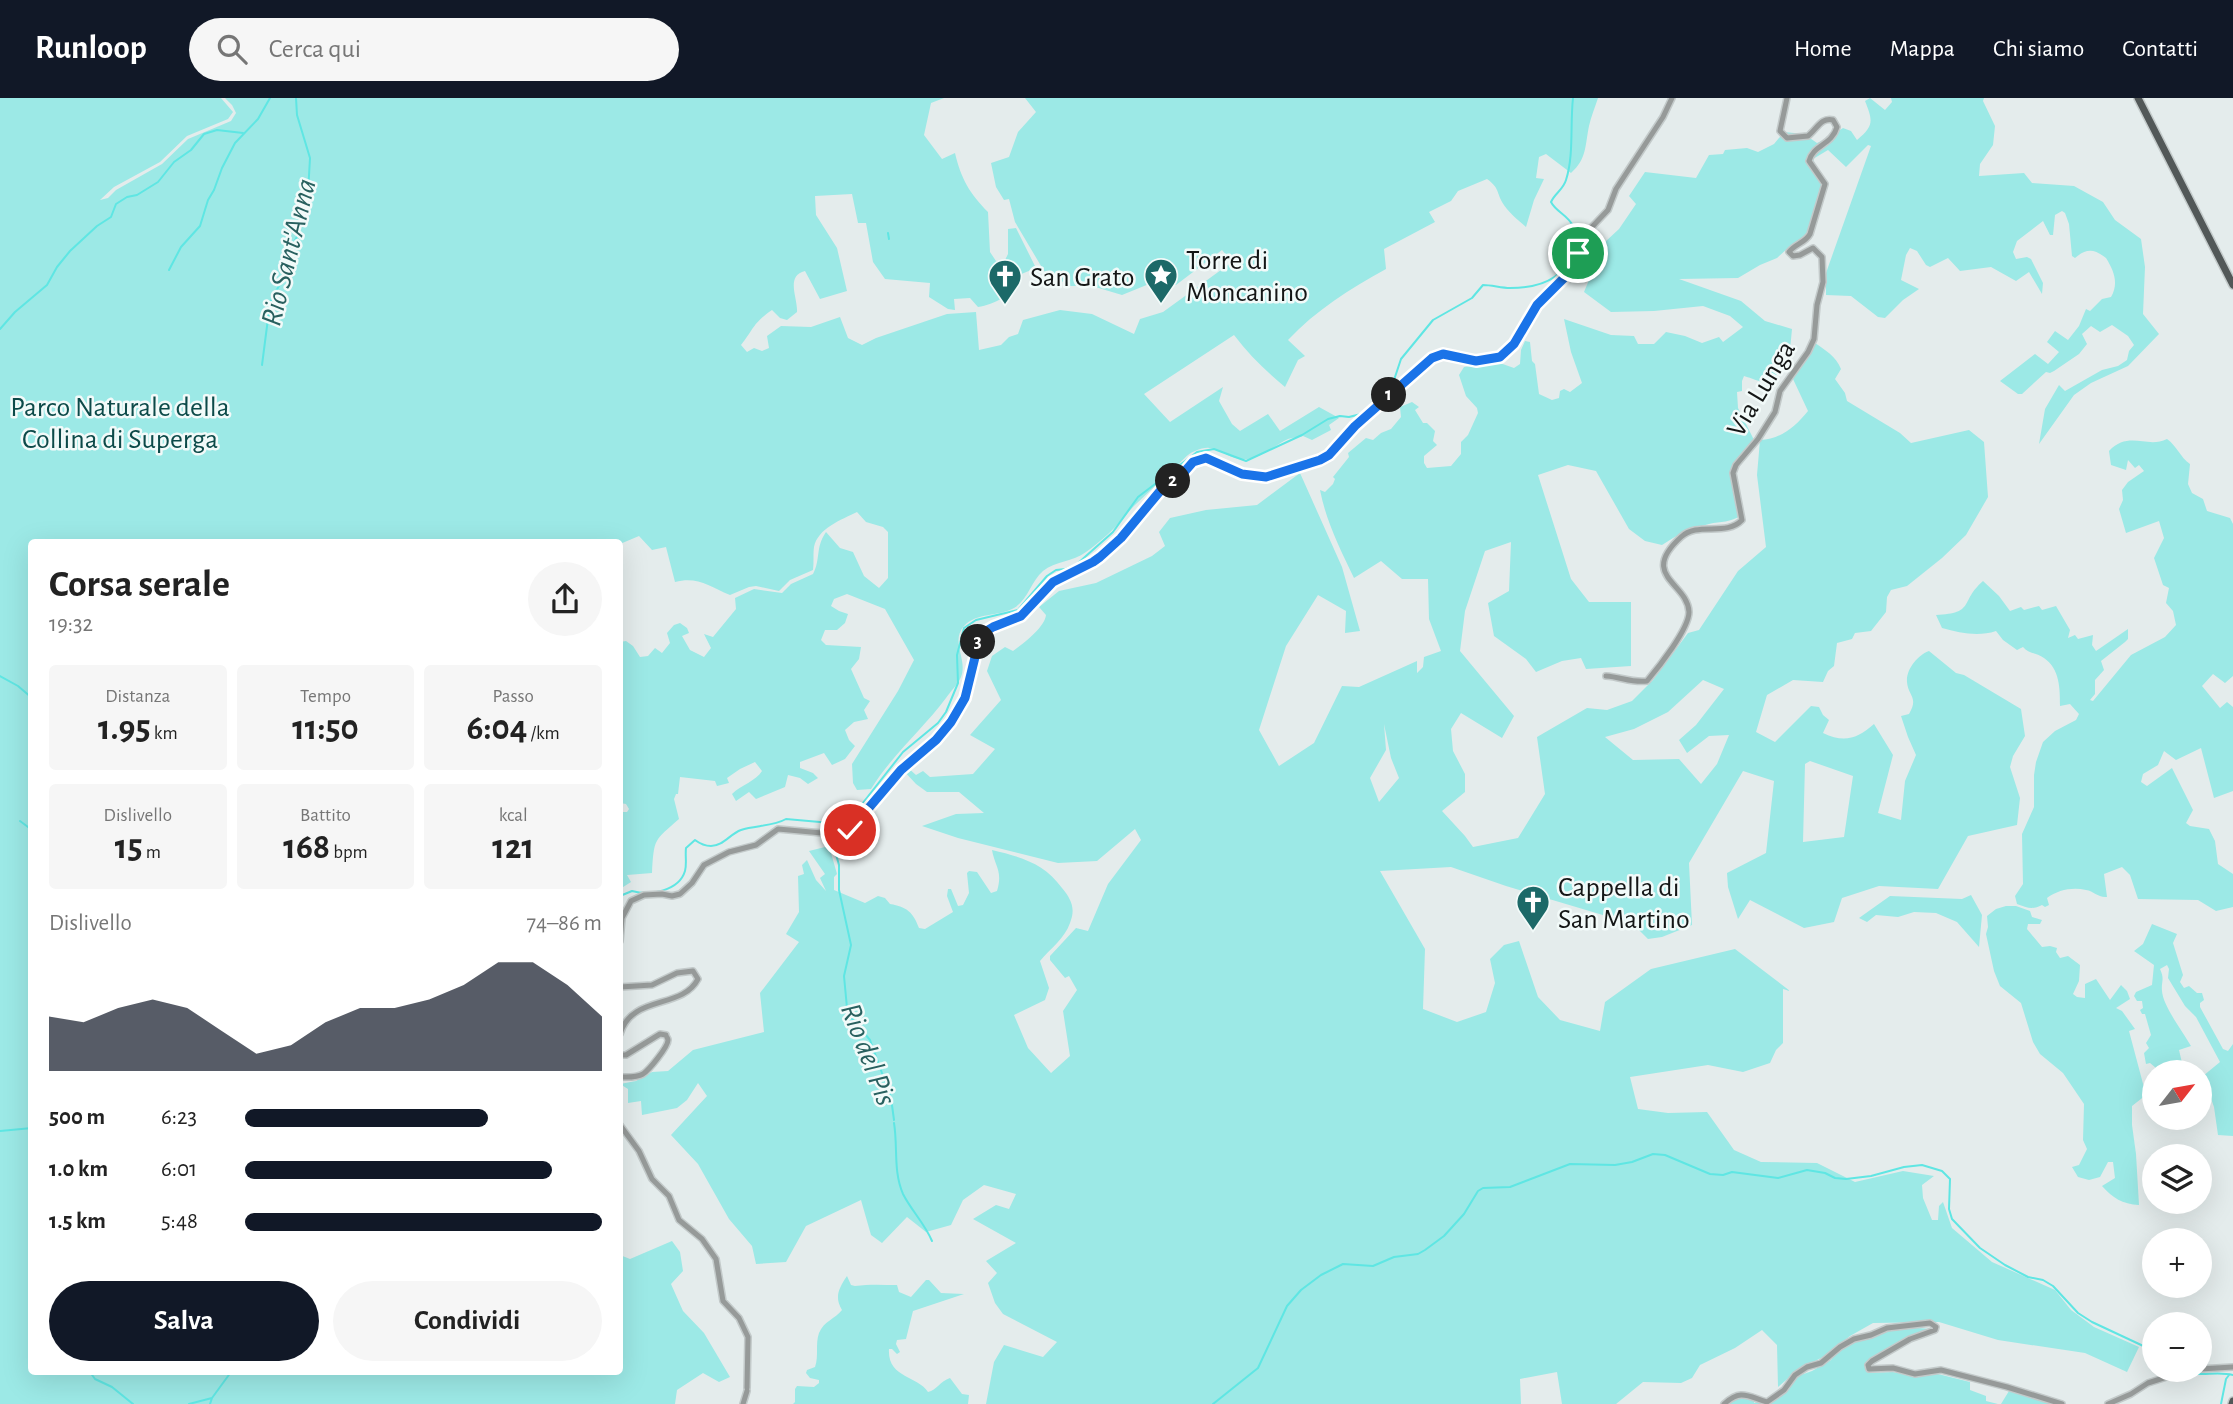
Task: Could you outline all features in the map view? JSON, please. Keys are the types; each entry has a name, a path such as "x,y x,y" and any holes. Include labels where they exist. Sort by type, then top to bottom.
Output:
{"main road":[{"path":"2138,98 2217,258 2231,278 2233,287"}],"street":[{"path":"623,916 634,898 680,894 692,883 704,865 729,852 756,845 779,830 832,834 850,830 901,770 936,740 951,722 965,698 983,633 1021,616 1053,582 1100,557 1130,527 1166,484 1179,478 1193,462 1206,458 1242,474 1266,477 1307,465 1329,455 1355,426 1432,358 1443,354 1476,361 1500,357 1514,344 1537,305 1566,276 1590,229 1608,210 1616,190 1663,117 1672,98"},
{"name":"Via Lunga","path":"1606,676 1623,677 1634,683 1647,681 1679,639 1686,626 1689,611 1686,602 1666,576 1664,563 1667,555 1681,537 1688,533 1732,527 1742,520 1733,473 1736,465 1758,439 1775,412 1780,391 1814,339 1817,305 1823,282 1822,257 1813,248 1800,255 1793,256 1789,253 1793,247 1807,240 1824,193 1825,184 1809,161 1809,156 1830,142 1837,127 1833,120 1827,119 1808,136 1787,138 1780,131 1787,98"},
{"path":"623,987 652,985 677,973 688,971 696,973 698,979 684,994 651,1004 638,1012 627,1020 623,1028"},
{"path":"623,1055 660,1034 668,1038 657,1059 644,1073 623,1077"},
{"path":"623,1129 639,1151 652,1179 669,1196 679,1220 702,1239 716,1259 723,1301 739,1318 748,1337 748,1388 743,1402"},
{"path":"1724,1404 1742,1394 1767,1402 1784,1390 1795,1375 1807,1367 1821,1363 1854,1339 1886,1328 1930,1324 1936,1326 1935,1330 1910,1339 1872,1361 1868,1364 1869,1369 1893,1368 1914,1374 1941,1370 2062,1404"},
{"path":"2212,1368 2233,1367"},
{"path":"2108,1404 2151,1382"}],"green space":[{"name":"Parco Naturale della Collina di Superga","path":"0,98 221,98 233,112 228,119 187,136 160,162 114,187 100,200 108,198 116,190 162,164 188,139 231,121 236,113 225,98 944,98 931,103 924,135 942,159 955,153 967,186 988,212 990,252 996,261 1005,260 1008,254 1008,229 1016,228 1036,268 1019,275 1009,293 998,301 978,307 970,298 954,299 955,310 948,309 929,297 930,283 885,279 873,262 866,223 858,223 852,194 815,196 816,215 837,248 847,291 820,299 805,271 799,274 794,282 797,312 787,320 780,318 772,310 765,315 741,345 747,352 754,348 762,351 769,348 767,336 781,326 811,327 840,317 848,338 862,345 947,314 976,312 979,350 1001,345 1009,337 1018,334 1023,320 1060,310 1092,314 1134,334 1140,319 1163,312 1232,262 1222,250 1176,285 1149,284 1122,295 1092,286 1070,286 1044,271 1015,222 1009,199 1004,200 996,187 991,163 1009,157 1018,132 1036,112 1025,98 1598,98 1583,157 1571,173 1546,154 1539,157 1536,178 1544,179 1526,227 1507,209 1495,187 1487,179 1458,191 1451,201 1429,212 1435,222 1384,249 1386,269 1334,301 1288,340 1305,356 1298,360 1285,387 1234,335 1144,394 1170,422 1223,387 1219,401 1232,424 1240,431 1268,414 1280,431 1319,407 1339,418 1329,425 1331,430 1312,440 1303,436 1290,438 1253,458 1234,458 1208,448 1192,452 1094,546 1075,558 1043,571 1019,605 1008,611 969,622 960,632 959,638 963,670 960,680 871,789 857,790 853,783 852,764 898,691 914,660 885,609 847,594 834,599 831,606 848,614 845,623 837,630 825,630 821,640 826,645 861,647 859,659 851,669 864,698 870,701 864,710 868,719 854,722 845,730 855,746 845,759 832,765 824,753 800,762 800,768 818,778 808,784 800,778 788,775 785,787 756,799 749,792 736,801 732,794 762,771 755,762 727,778 729,783 717,786 715,781 680,777 678,794 674,799 679,819 657,841 652,873 627,875 631,882 623,887 623,812 629,809 623,804 623,642 633,646 640,657 648,656 655,648 662,653 670,643 667,633 680,623 689,633 682,636 690,650 704,657 711,648 704,634 713,637 736,609 735,598 754,589 782,593 791,584 813,574 820,543 826,532 840,548 853,552 864,576 879,588 888,578 888,532 883,527 866,522 857,512 831,525 816,540 813,570 790,580 779,591 756,586 730,595 697,581 675,582 666,547 652,550 639,536 623,543 623,539 28,539 28,1375 623,1375 623,1256 630,1259 672,1241 680,1252 683,1271 671,1284 683,1311 704,1333 730,1377 719,1382 703,1373 677,1390 675,1404 0,1404"},
{"path":"1870,98 1885,110 1892,102 1891,98 1984,98 1995,126 1993,145 1980,164 1979,176 2024,173 2032,183 2074,186 2103,202 2115,220 2141,239 2145,267 2143,314 2159,334 2128,366 2091,383 2074,395 2039,444 2045,409 2059,385 2065,391 2102,370 2118,366 2127,360 2134,345 2128,336 2112,325 2100,332 2091,326 2082,334 2087,344 2079,354 2054,371 2046,372 2022,394 2000,381 2035,354 2048,364 2059,352 2047,342 2055,331 2068,340 2079,326 2086,309 2090,311 2102,299 2111,297 2115,287 2114,277 2106,258 2091,251 2075,258 2072,256 2069,224 2062,211 2055,215 2053,235 2050,235 2043,221 2017,241 2013,252 2016,259 2031,259 2043,283 2042,294 2029,272 2016,281 1991,267 1960,271 1948,258 1930,267 1917,251 1910,248 1901,280 1919,289 1885,318 1878,317 1851,296 1826,295 1826,273 1871,146 1868,145 1846,167 1828,150 1813,159 1823,184 1806,236 1777,258 1738,278 1679,279 1741,301 1765,321 1792,329 1788,371 1778,373 1767,382 1744,376 1742,391 1737,392 1738,408 1754,440 1732,475 1742,515 1729,521 1690,530 1662,545 1645,541 1629,529 1596,471 1568,465 1538,475 1571,579 1589,602 1631,602 1631,666 1586,669 1581,658 1562,661 1536,672 1526,659 1494,636 1488,603 1509,591 1511,542 1485,551 1465,611 1460,651 1514,716 1502,738 1461,713 1451,729 1453,751 1465,774 1465,792 1442,811 1473,847 1518,838 1545,794 1537,737 1587,708 1607,710 1632,701 1653,680 1688,633 1699,630 1738,571 1766,547 1757,475 1760,440 1787,431 1808,411 1793,379 1815,343 1839,364 1841,369 1835,379 1847,401 1900,433 1911,443 1969,430 1984,442 1988,497 1966,535 1907,586 1891,590 1887,597 1886,612 1871,631 1855,633 1852,639 1837,643 1834,666 1828,671 1823,682 1793,680 1767,695 1756,732 1775,742 1811,706 1819,707 1829,720 1823,733 1837,738 1856,736 1874,724 1893,755 1878,813 1901,820 1905,781 1916,755 1901,716 1909,714 1913,704 1907,677 1913,663 1929,651 1956,673 1964,675 2021,709 2025,736 2010,767 2020,798 2017,825 1968,836 1938,889 1879,886 1842,898 1834,922 1804,928 1750,900 1738,919 1728,887 1727,873 1766,853 1774,781 1743,771 1689,863 1692,925 1662,937 1648,939 1633,924 1451,867 1380,871 1425,949 1423,1009 1457,1022 1486,1012 1495,983 1490,959 1504,945 1519,941 1538,997 1560,1020 1600,1031 1605,1002 1651,969 1735,949 1790,991 1783,989 1783,1043 1770,1063 1743,1072 1708,1065 1630,1077 1638,1109 1668,1113 1707,1112 1734,1150 1761,1162 1817,1163 1855,1182 1903,1171 1934,1176 1922,1185 1923,1198 1932,1220 1938,1220 1939,1206 1943,1202 1952,1228 1992,1262 2055,1290 2071,1310 2094,1327 2139,1347 2127,1372 2085,1353 1998,1340 1939,1322 1873,1323 1850,1336 1825,1356 1799,1369 1778,1387 1777,1345 1762,1330 1735,1348 1700,1365 1692,1378 1681,1383 1643,1382 1616,1404 1562,1404 1557,1372 1520,1379 1521,1404 986,1404 994,1362 1004,1345 1043,1357 1057,1342 1003,1314 995,1303 988,1283 997,1273 986,1261 1016,1243 973,1219 996,1205 1009,1209 1016,1194 984,1185 963,1200 951,1225 926,1232 907,1217 882,1243 871,1235 861,1200 806,1226 786,1262 756,1264 752,1246 729,1219 698,1164 671,1135 707,1096 698,1083 687,1100 677,1108 642,1115 641,1101 628,1103 628,1089 623,1083 636,1081 652,1072 668,1071 693,1050 764,1032 760,993 799,942 786,934 799,912 798,876 804,874 802,865 807,860 816,880 826,891 820,878 825,874 809,851 829,846 837,874 834,877 834,890 865,903 878,896 885,898 890,904 909,911 919,928 925,929 953,912 947,896 948,889 951,889 958,906 963,905 969,893 969,871 977,872 991,893 997,891 999,874 992,850 1022,859 1048,872 1070,900 1072,918 1065,934 1040,961 1049,988 1045,1000 1014,1015 1028,1048 1051,1073 1070,1056 1063,1011 1077,990 1069,976 1065,978 1050,960 1050,956 1076,928 1088,931 1108,884 1141,840 1135,829 1097,861 1058,863 958,838 922,826 956,814 984,813 959,792 927,792 903,770 907,767 916,775 923,771 930,777 973,774 995,749 970,735 1001,700 987,671 992,656 1005,647 1013,651 1042,625 1046,615 1039,607 1059,591 1096,583 1152,556 1165,546 1159,532 1170,518 1206,510 1257,505 1300,473 1342,567 1360,631 1345,633 1346,611 1318,595 1286,646 1259,730 1279,766 1314,743 1342,686 1359,687 1417,661 1417,673 1423,667 1424,657 1441,651 1429,619 1428,579 1402,579 1381,561 1354,578 1330,524 1320,490 1325,492 1333,484 1333,477 1349,457 1348,453 1366,438 1373,440 1391,429 1401,417 1400,407 1412,402 1419,407 1415,410 1423,423 1427,423 1435,431 1433,441 1437,445 1424,456 1427,468 1451,466 1461,454 1461,442 1468,435 1478,413 1466,396 1459,375 1464,367 1497,362 1514,368 1520,364 1525,341 1530,342 1539,394 1552,400 1559,398 1560,391 1564,389 1570,392 1582,383 1571,352 1564,319 1611,335 1634,336 1638,344 1654,344 1666,332 1702,343 1719,337 1723,342 1743,327 1730,316 1703,306 1611,312 1584,292 1605,242 1619,229 1636,204 1629,196 1645,172 1696,178 1709,155 1747,148 1758,152 1774,144 1784,132 1804,134 1817,143 1843,128 1851,131 1857,140 1869,127 1870,114 1865,101","holes":["1703,680 1724,689 1696,725 1679,740 1687,753 1709,736 1729,735 1717,764 1701,784 1679,759 1633,760 1605,737 1634,729 1668,712","1384,724 1391,758 1399,778 1379,802 1370,778 1386,750","1810,761 1853,776 1844,837 1803,842 1805,764"]},
{"path":"2167,439 2190,464 2188,484 2192,493 2203,499 2207,511 2230,518 2233,524 2233,676 2225,683 2213,674 2202,686 2220,708 2227,702 2233,707 2233,791 2214,798 2201,748 2176,760 2164,751 2158,765 2143,774 2141,782 2147,786 2172,768 2193,810 2186,823 2209,829 2215,841 2218,864 2233,874 2233,907 2216,911 2198,900 2138,899 2130,875 2122,867 2104,874 2107,897 2086,890 2070,889 2047,898 2049,905 2045,907 2024,907 2017,904 2015,896 2023,884 2022,834 2034,807 2036,762 2043,742 2055,731 2076,720 2079,714 2070,704 2060,706 2056,674 2044,658 2023,647 2017,650 1996,631 1976,634 1942,628 1936,615 1962,609 1983,581 2010,611 2021,607 2024,610 2039,606 2042,610 2056,606 2070,630 2068,638 2075,635 2078,639 2093,635 2092,645 2096,651 2128,629 2128,639 2101,661 2104,670 2095,680 2095,694 2090,700 2093,701 2131,655 2165,637 2176,625 2173,611 2166,603 2169,588 2163,585 2154,558 2164,538 2159,521 2126,533 2119,509 2123,500 2122,490 2128,482 2144,471 2139,465 2135,468 2128,460 2126,470 2111,465 2109,451 2124,442 2160,442"},
{"path":"1971,895 1982,915 1979,947 1957,922 1936,913 1914,912 1898,917 1876,915 1867,922 1859,918 1890,896 1962,899"},
{"path":"2016,906 2030,911 2032,917 2042,920 2040,924 2028,924 2027,929 2042,947 2057,948 2056,952 2060,958 2068,956 2080,965 2079,981 2073,994 2077,997 2085,998 2085,984 2096,979 2110,1000 2121,985 2127,991 2130,999 2116,1008 2122,1011 2135,1029 2129,1031 2142,1080 2142,1098 2132,1106 2139,1205 2118,1200 2102,1186 2115,1178 2113,1162 2108,1162 2100,1177 2089,1180 2078,1177 2072,1167 2079,1165 2087,1149 2083,1140 2084,1104 2063,1073 2040,1054 2033,1042 2021,1003 2000,986 1986,934 1987,916 1996,909"},
{"path":"2152,924 2177,934 2173,943 2183,975 2180,982 2184,988 2189,986 2197,993 2202,993 2204,1000 2200,1007 2223,1049 2228,1051 2233,1044 2233,1136 2218,1135 2212,1101 2212,1069 2220,1062 2196,1017 2185,1006 2168,978 2167,965 2160,969 2163,997 2191,1046 2179,1050 2181,1060 2145,1060 2144,1053 2149,1048 2146,1043 2151,1035 2145,1014 2140,1010 2143,1008 2142,1001 2137,1001 2134,996 2136,992 2152,985 2154,965 2134,951 2143,944"},
{"path":"847,1276 851,1285 897,1285 899,1292 911,1297 926,1280 941,1293 964,1294 913,1311 906,1339 897,1340 900,1352 897,1354 889,1349 893,1366 928,1392 950,1378 962,1394 969,1395 968,1404 793,1404 797,1386 814,1387 819,1383 819,1380 810,1378 806,1373 815,1367 821,1329 842,1310 838,1293"},
{"path":"1906,1327 1931,1329 1866,1365 1866,1371 1893,1372 1916,1377 1934,1373 1970,1382 1970,1390 1986,1396 1986,1401 1998,1404 1728,1404 1743,1397 1754,1400 1754,1403 1767,1403 1798,1376 1831,1360 1840,1348 1886,1330"},
{"path":"2009,1391 2052,1404 2001,1404"}],"waterway":[{"path":"169,270 181,247 200,226 208,200 235,143 258,119 270,98"},
{"name":"Rio Sant'Anna","path":"262,365 270,303 284,276 286,257 299,233 298,217 308,193 310,158 297,115 296,98"},
{"path":"623,895 632,891 655,892 677,883 685,871 686,848 695,840 715,845 741,830 786,819 831,823 851,818 903,752 938,723 946,712 958,683 957,655 964,628 976,620 1018,610 1047,576 1056,570 1077,564 1113,532 1138,497 1197,452 1214,449 1246,461 1302,435 1328,419 1361,414 1386,392 1394,380 1401,359 1433,320 1472,298 1483,285 1520,288 1539,284 1556,276 1568,263 1575,240 1571,222 1551,202 1565,183 1568,170 1573,98"},
{"path":"0,329 15,312 47,285 70,251 111,217 116,204 158,182 174,162 191,150 204,134 217,130 243,133"},
{"path":"888,233 889,239"},
{"path":"0,676 28,695"},
{"path":"20,821 28,827"},
{"name":"Rio del Pis","path":"831,825 839,865 839,890 851,945 844,976 847,1008 850,1016 870,1040 891,1098 894,1120"},
{"path":"894,1123 900,1185 906,1200 932,1241"},
{"path":"0,1131 28,1128"},
{"path":"1213,1404 1258,1368 1287,1306 1301,1290 1321,1275 1343,1264 1373,1266 1394,1257 1418,1254 1444,1236 1483,1188 1510,1187 1570,1164 1615,1165 1653,1154 1665,1155 1710,1174 1723,1175 1732,1172 1778,1178 1807,1170 1846,1179 1922,1165 1942,1171 1950,1179 1949,1209 1952,1219 1980,1248 2028,1277 2043,1280 2053,1286 2078,1313 2092,1322 2142,1345"},
{"path":"2212,1373 2233,1375"},
{"path":"92,1375 133,1404"},
{"path":"210,1404 229,1375"},
{"path":"2221,1404 2229,1375"},
{"path":"189,1404 212,1398"}],"place":[{"name":"Torre di Moncanino","path":"1161,305"},
{"name":"San Grato","path":"1005,306"},
{"name":"Cappella di San Martino","path":"1533,932"}],"route":[{"path":"850,830 901,770 927,749 951,722 965,698 979,639 983,633 1017,619 1027,612 1053,582 1100,557 1121,538 1166,484 1179,478 1193,462 1206,458 1242,474 1266,477 1325,457 1355,426 1432,358 1443,354 1476,361 1500,357 1514,344 1537,305 1566,276 1578,253"}]}
